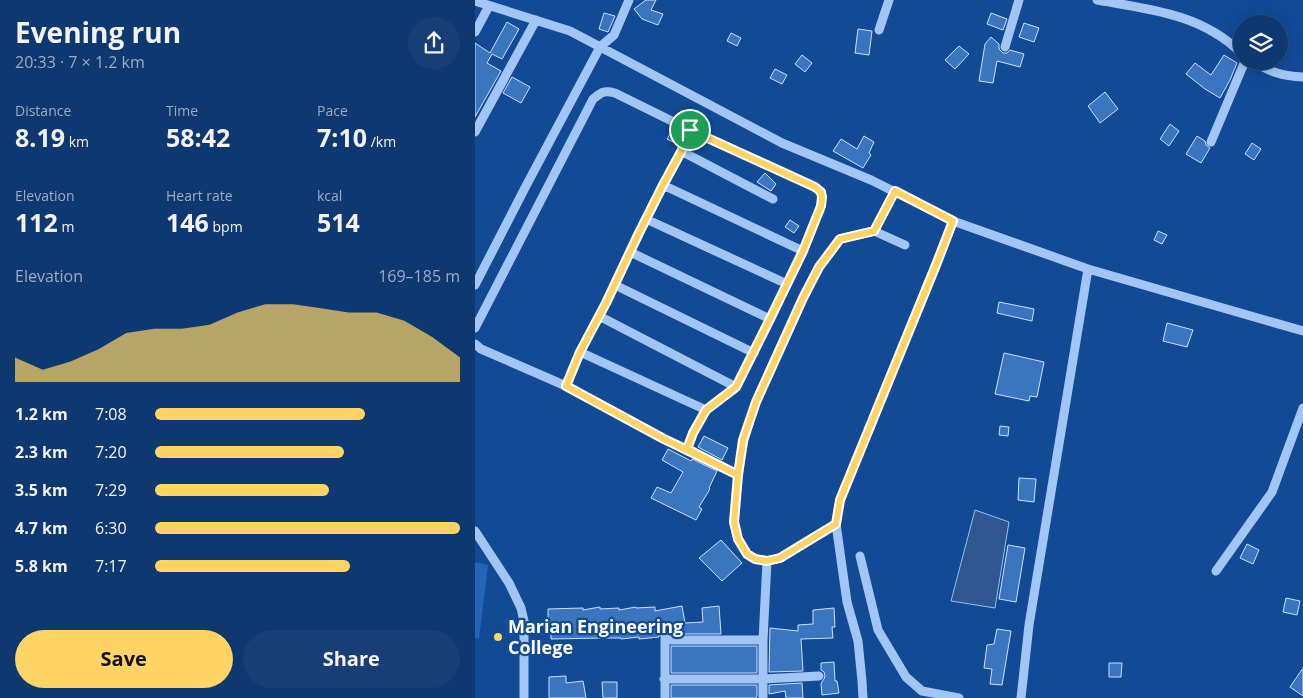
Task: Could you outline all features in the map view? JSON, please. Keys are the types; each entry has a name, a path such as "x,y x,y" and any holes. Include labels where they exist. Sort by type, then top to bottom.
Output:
{"street":[{"path":"475,285 601,47 614,35 629,0"},
{"path":"879,30 889,0"},
{"path":"1005,47 1019,0"},
{"path":"1097,0 1156,10 1197,22 1218,34 1233,46"},
{"path":"475,1 570,31 782,143 871,180 953,221 1088,269 1302,329"},
{"path":"475,32 489,6"},
{"path":"475,132 536,20"},
{"path":"1211,142 1241,70"},
{"path":"1266,70 1279,74 1303,76"},
{"path":"475,328 593,99 600,93 607,91 615,93 690,130 815,187 821,192 821,206 803,251 754,353 736,387 706,410 693,433 687,449"},
{"path":"566,386 580,352 681,152 690,130"},
{"path":"681,152 773,199"},
{"path":"663,185 803,251"},
{"path":"874,231 895,191"},
{"path":"646,219 787,284"},
{"path":"863,698 859,641 847,602 836,524 840,500 953,221"},
{"path":"836,524 780,558 767,561 755,559 747,554 738,539 734,522 743,440 756,402 803,298 819,267 840,239 874,231 905,245"},
{"path":"630,252 770,319"},
{"path":"1021,698 1029,625 1088,269"},
{"path":"615,285 754,353"},
{"path":"599,316 736,387"},
{"path":"475,344 481,349 566,386 664,439 738,475"},
{"path":"580,352 706,410"},
{"path":"1216,571 1272,492 1303,408"},
{"path":"475,532 509,583 521,608 524,621 524,698"},
{"path":"860,556 878,630 906,677 922,691 959,698"},
{"path":"763,698 763,640 767,561"},
{"path":"665,630 665,698"},
{"path":"666,640 763,640"},
{"path":"664,679 763,679 819,676"}],"shaded area":[{"path":"975,510 1009,522 995,608 951,601"},
{"path":"475,562 488,565 479,639 475,638"}],"building":[{"path":"646,0 656,0 651,10 663,14 658,25 642,19 634,9"},
{"path":"604,13 615,16 608,32 599,29"},
{"path":"991,13 1007,19 1003,30 987,24"},
{"path":"507,22 519,29 502,59 492,54 487,63 501,71 475,117 475,43 490,53"},
{"path":"1024,23 1039,28 1034,42 1019,37"},
{"path":"858,29 872,31 869,55 855,53"},
{"path":"731,33 741,38 737,46 727,41"},
{"path":"991,37 999,44 999,49 1003,53 1007,53 1010,50 1024,54 1020,67 997,61 993,83 979,81 985,44"},
{"path":"959,46 969,54 955,69 945,60"},
{"path":"802,55 812,63 805,72 795,64"},
{"path":"1224,55 1233,61 1234,70 1220,98 1186,74 1195,63 1211,75"},
{"path":"775,69 787,75 782,84 770,78"},
{"path":"512,77 530,87 521,103 503,93"},
{"path":"1105,92 1118,109 1100,123 1088,106"},
{"path":"1170,124 1179,131 1169,146 1160,139"},
{"path":"673,129 682,133 677,144 667,139"},
{"path":"864,136 874,142 869,153 871,155 863,168 833,151 841,139 857,149"},
{"path":"1197,136 1205,141 1206,145 1210,148 1201,163 1186,154"},
{"path":"1252,143 1261,149 1254,160 1245,154"},
{"path":"765,173 776,184 771,191 757,182"},
{"path":"790,220 799,226 794,233 785,227"},
{"path":"1158,231 1167,235 1162,244 1154,240"},
{"path":"999,302 1034,309 1032,321 997,313"},
{"path":"1167,323 1193,330 1187,347 1163,341"},
{"path":"1004,353 1044,362 1037,397 1030,396 1029,401 995,394"},
{"path":"1000,426 1009,427 1008,436 999,435"},
{"path":"704,436 728,448 722,460 698,447"},
{"path":"668,449 691,461 692,459 717,471 710,489 699,507 702,509 696,520 651,498 657,487 671,493 683,472 662,460"},
{"path":"1019,478 1036,479 1034,502 1018,500"},
{"path":"721,540 742,563 722,581 699,558"},
{"path":"1247,544 1259,550 1253,564 1240,558"},
{"path":"1008,545 1025,548 1016,602 999,599"},
{"path":"1286,598 1300,601 1297,615 1283,612"},
{"path":"682,606 685,623 703,622 702,608 719,606 721,634 671,634 670,625 665,623 659,626 659,637 639,639 639,637 621,639 551,639 551,624 548,624 548,609 583,608 583,610 600,607 600,609 619,608 619,610 636,607 655,607 655,611"},
{"path":"834,608 835,627 832,627 833,638 801,639 803,671 769,672 770,628 798,631 798,625 813,624 813,610"},
{"path":"997,629 1011,631 1002,685 990,684 992,669 984,668 987,645 994,644"},
{"path":"671,646 757,646 757,673 671,673"},
{"path":"834,662 835,681 837,681 839,693 822,695 821,683 825,676 821,670 821,663"},
{"path":"1109,663 1122,663 1121,677 1109,677"},
{"path":"1303,668 1303,696 1290,687"},
{"path":"566,676 566,683 583,681 586,698 549,698 549,677"},
{"path":"602,682 617,682 617,698 603,698"},
{"path":"802,683 803,698 786,698 785,691 769,694 769,685"},
{"path":"671,685 757,685 757,696 756,698 671,698"}],"place":[{"name":"Marian Engineering College","path":"498,637"}],"route":[{"path":"690,130 681,152 580,352 566,386 664,439 738,475 734,522 738,539 747,554 755,559 767,561 780,558 836,524 840,500 953,221 895,191 874,231 840,239 819,267 803,298 756,402 743,440 738,475 687,449 693,433 706,410 736,387 747,367 803,251 821,206 822,197 821,192 815,187 690,130"}]}
